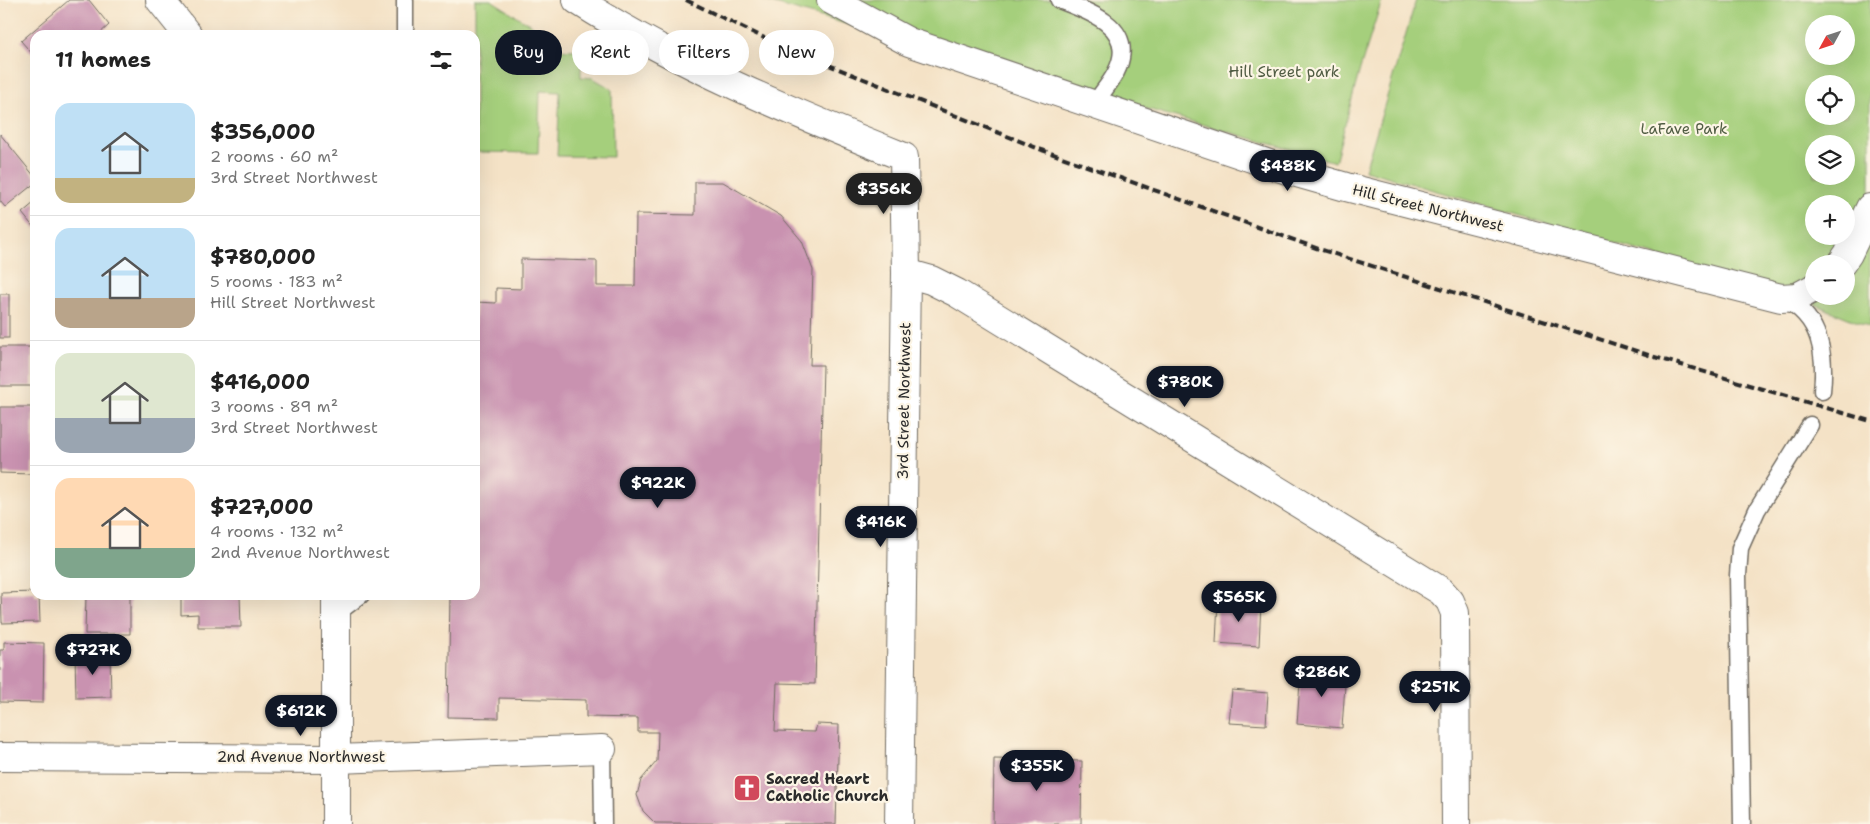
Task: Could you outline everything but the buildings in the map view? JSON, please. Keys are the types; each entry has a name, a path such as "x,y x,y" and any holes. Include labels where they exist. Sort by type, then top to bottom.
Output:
{"street":[{"path":"160,0 184,30"},
{"name":"3rd Street Northwest","path":"578,0 686,62 746,92 904,157 906,273 899,824"},
{"name":"Hill Street Northwest","path":"830,0 909,42 1246,157 1346,187 1781,298"},
{"path":"1847,255 1870,208"},
{"path":"906,273 931,280 957,293 1442,591 1450,601 1455,613 1456,824"},
{"path":"1781,298 1797,297 1805,293"},
{"path":"336,604 336,824"},
{"name":"2nd Avenue Northwest","path":"0,757 337,759 602,749"}],"lane":[{"path":"405,0 405,30"},
{"path":"1059,0 1096,15 1111,27 1121,44 1121,59 1113,76 1094,105"},
{"path":"1781,298 1794,304 1804,312 1815,329 1823,351 1825,370 1822,391"},
{"path":"1742,824 1738,575 1740,548 1757,510 1810,425"},
{"path":"602,749 603,824"}],"green space":[{"path":"475,0 491,0 539,30 495,30 495,75 562,75 562,49 572,50 572,75 593,78 612,89 613,157 557,156 560,92 540,91 538,153 480,152 480,30 475,30"},
{"name":"Hill Street park","path":"761,0 1382,0 1360,69 1335,162"},
{"name":"LaFave Park","path":"1416,0 1870,0 1870,327 1816,305 1855,305 1855,255 1805,255 1805,300 1365,170"}],"railway":[{"path":"686,0 781,46 1042,150 1319,249 1658,358 1870,421"}],"place":[{"name":"Sacred Heart Catholic Church","path":"747,788"}]}
